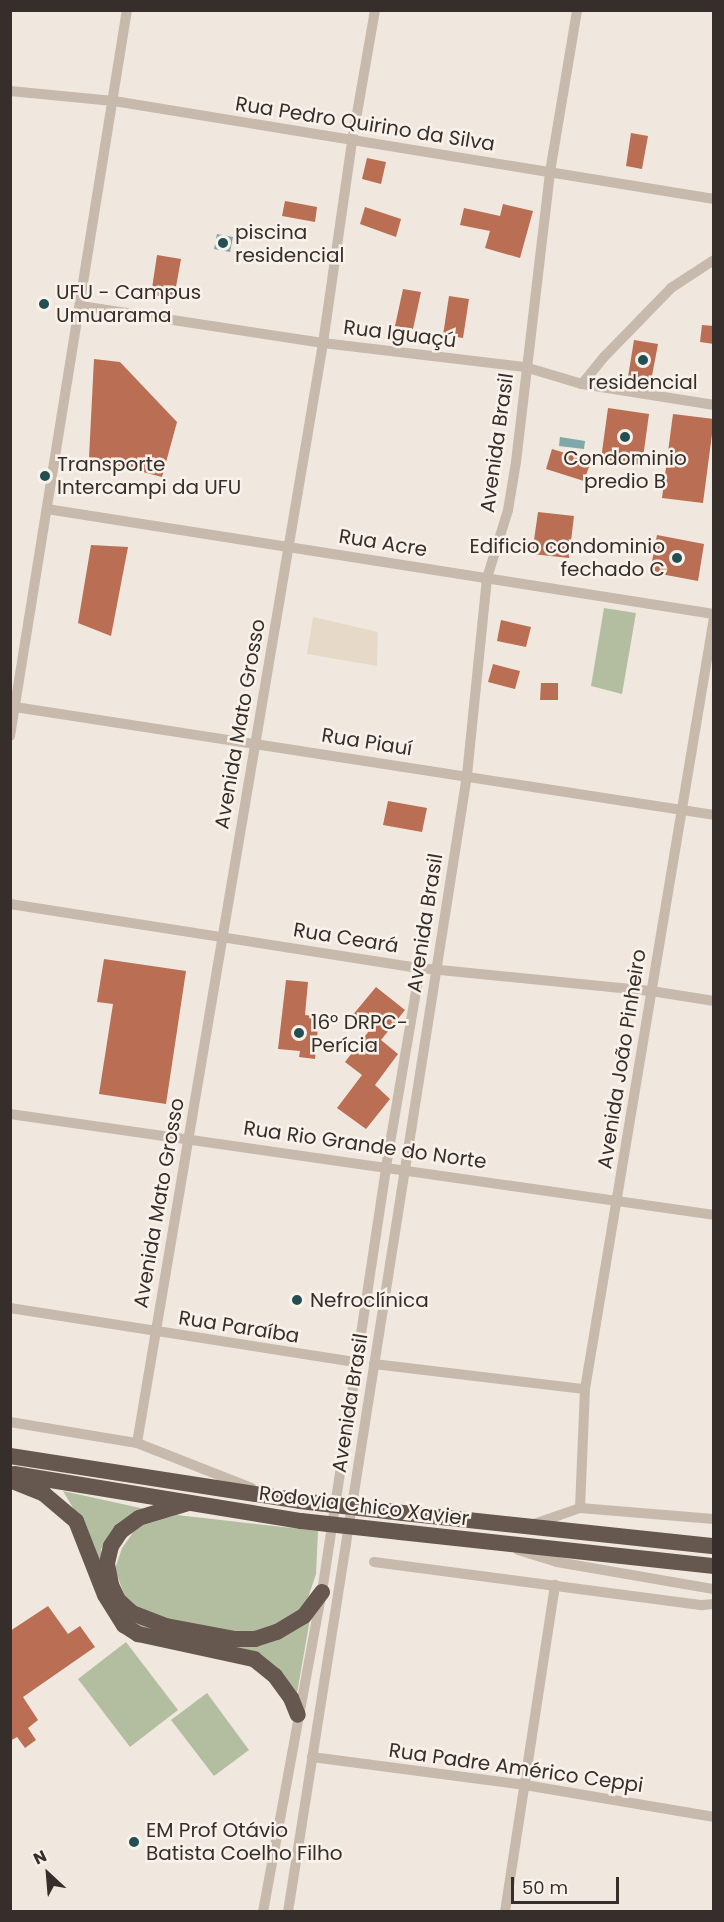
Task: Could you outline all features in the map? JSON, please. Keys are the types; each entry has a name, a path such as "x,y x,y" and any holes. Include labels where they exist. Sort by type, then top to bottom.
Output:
{"highway":[{"name":"Rodovia Chico Xavier","path":"10,1456 300,1501 714,1546"},
{"name":"Rodovia Chico Xavier","path":"10,1473 301,1521 500,1545 714,1566"},
{"path":"10,1480 44,1494 76,1521 105,1595 124,1625 138,1635 254,1659 276,1676 291,1698 298,1715"},
{"path":"188,1503 139,1518 121,1531 111,1546 107,1564 111,1585 118,1600 132,1613 166,1626 234,1639 255,1639 277,1632 304,1616 322,1592"}],"street":[{"path":"10,736 127,10"},
{"name":"Avenida Mato Grosso","path":"137,1443 323,343 352,142 375,10"},
{"name":"Avenida Brasil","path":"288,1911 467,775 487,578 508,510 550,172 577,10"},
{"name":"Rua Pedro Quirino da Silva","path":"10,91 114,101 352,142 714,199"},
{"path":"582,384 604,357 671,288 714,260"},
{"name":"Rua Iguaçú","path":"81,306 323,343 525,367 582,384 714,405"},
{"name":"Rua Acre","path":"47,509 714,616"},
{"name":"Avenida João Pinheiro","path":"580,1508 585,1389 714,616"},
{"name":"Rua Piauí","path":"15,707 467,775 714,815"},
{"name":"Rua Ceará","path":"10,904 420,968 651,991 714,1001"},
{"name":"Avenida Brasil","path":"264,1911 322,1592 386,1167 420,968"},
{"name":"Rua Rio Grande do Norte","path":"10,1114 617,1199 714,1215"},
{"name":"Rua Paraíba","path":"10,1308 155,1333 356,1362"},
{"path":"374,1364 585,1389"},
{"path":"10,1422 137,1443 271,1496"},
{"path":"532,1525 580,1508 714,1519"},
{"path":"500,1545 556,1563 714,1588"},
{"path":"374,1562 702,1605 714,1604"},
{"path":"506,1911 555,1586"},
{"name":"Rua Padre Américo Ceppi","path":"312,1757 525,1785 714,1817"}],"green space":[{"path":"604,608 636,613 622,694 591,686"},
{"path":"63,1491 145,1509 119,1526 101,1549 103,1572 112,1593 119,1604 143,1625 166,1634 244,1647 271,1641 310,1619 296,1699 291,1689 267,1661 253,1654 164,1638 139,1629 129,1621 105,1587 86,1530"},
{"path":"177,1515 318,1531 316,1574 305,1607 296,1615 258,1633 237,1633 170,1621 136,1607 125,1597 115,1569 122,1548 137,1527"},
{"path":"126,1642 178,1710 130,1747 78,1679"},
{"path":"207,1693 249,1750 214,1776 171,1720"}],"shaded area":[{"path":"313,617 378,632 377,666 307,654"}],"water":[{"name":"piscina residencial","path":"217,234 233,237 230,252 214,249"},
{"path":"560,437 585,441 584,449 559,446"}],"building":[{"path":"631,133 648,136 642,169 626,166"},
{"path":"367,158 386,162 381,184 362,179"},
{"path":"285,201 317,207 315,222 282,216"},
{"path":"503,204 533,211 520,258 485,248 490,231 460,225 464,208 500,216"},
{"path":"365,207 401,219 396,237 360,224"},
{"path":"157,255 181,259 174,298 151,295"},
{"path":"403,289 421,292 413,329 395,326"},
{"path":"449,296 469,299 463,338 443,335"},
{"path":"702,325 714,326 714,344 700,342"},
{"name":"residencial","path":"634,340 658,344 651,381 628,377"},
{"path":"94,359 120,362 177,422 162,477 89,458"},
{"name":"Condominio predio B","path":"608,408 649,414 642,465 601,459"},
{"path":"673,414 714,419 703,503 662,498"},
{"path":"552,449 591,461 584,481 546,469"},
{"path":"538,512 574,516 569,558 532,554"},
{"name":"Edificio condominio fechado C","path":"657,535 704,544 698,581 650,572"},
{"path":"91,545 128,547 111,636 78,623"},
{"path":"501,620 531,627 526,647 497,641"},
{"path":"493,664 520,671 515,689 488,682"},
{"path":"541,683 558,683 558,700 540,700"},
{"path":"388,801 427,808 422,832 383,825"},
{"path":"104,959 186,971 166,1104 99,1094 113,1004 97,1002"},
{"name":"16° DRPC- Perícia","path":"286,980 308,982 305,1015 319,1017 315,1059 299,1057 300,1051 278,1049"},
{"path":"376,987 405,1010 381,1040 398,1054 375,1085 390,1099 366,1129 337,1108 362,1075 345,1062 369,1031 351,1017"},
{"path":"48,1606 68,1634 80,1626 95,1647 23,1697 38,1720 28,1728 36,1740 25,1748 17,1737 10,1741 10,1631"}],"place":[{"name":"piscina residencial","path":"223,243"},
{"name":"UFU - Campus Umuarama","path":"44,304"},
{"name":"residencial","path":"643,360"},
{"name":"Condominio predio B","path":"625,437"},
{"name":"Transporte Intercampi da UFU","path":"45,476"},
{"name":"Edificio condominio fechado C","path":"677,558"},
{"name":"16° DRPC- Perícia","path":"299,1033"},
{"name":"Nefroclínica","path":"297,1300"},
{"name":"EM Prof Otávio Batista Coelho Filho","path":"134,1842"}]}
